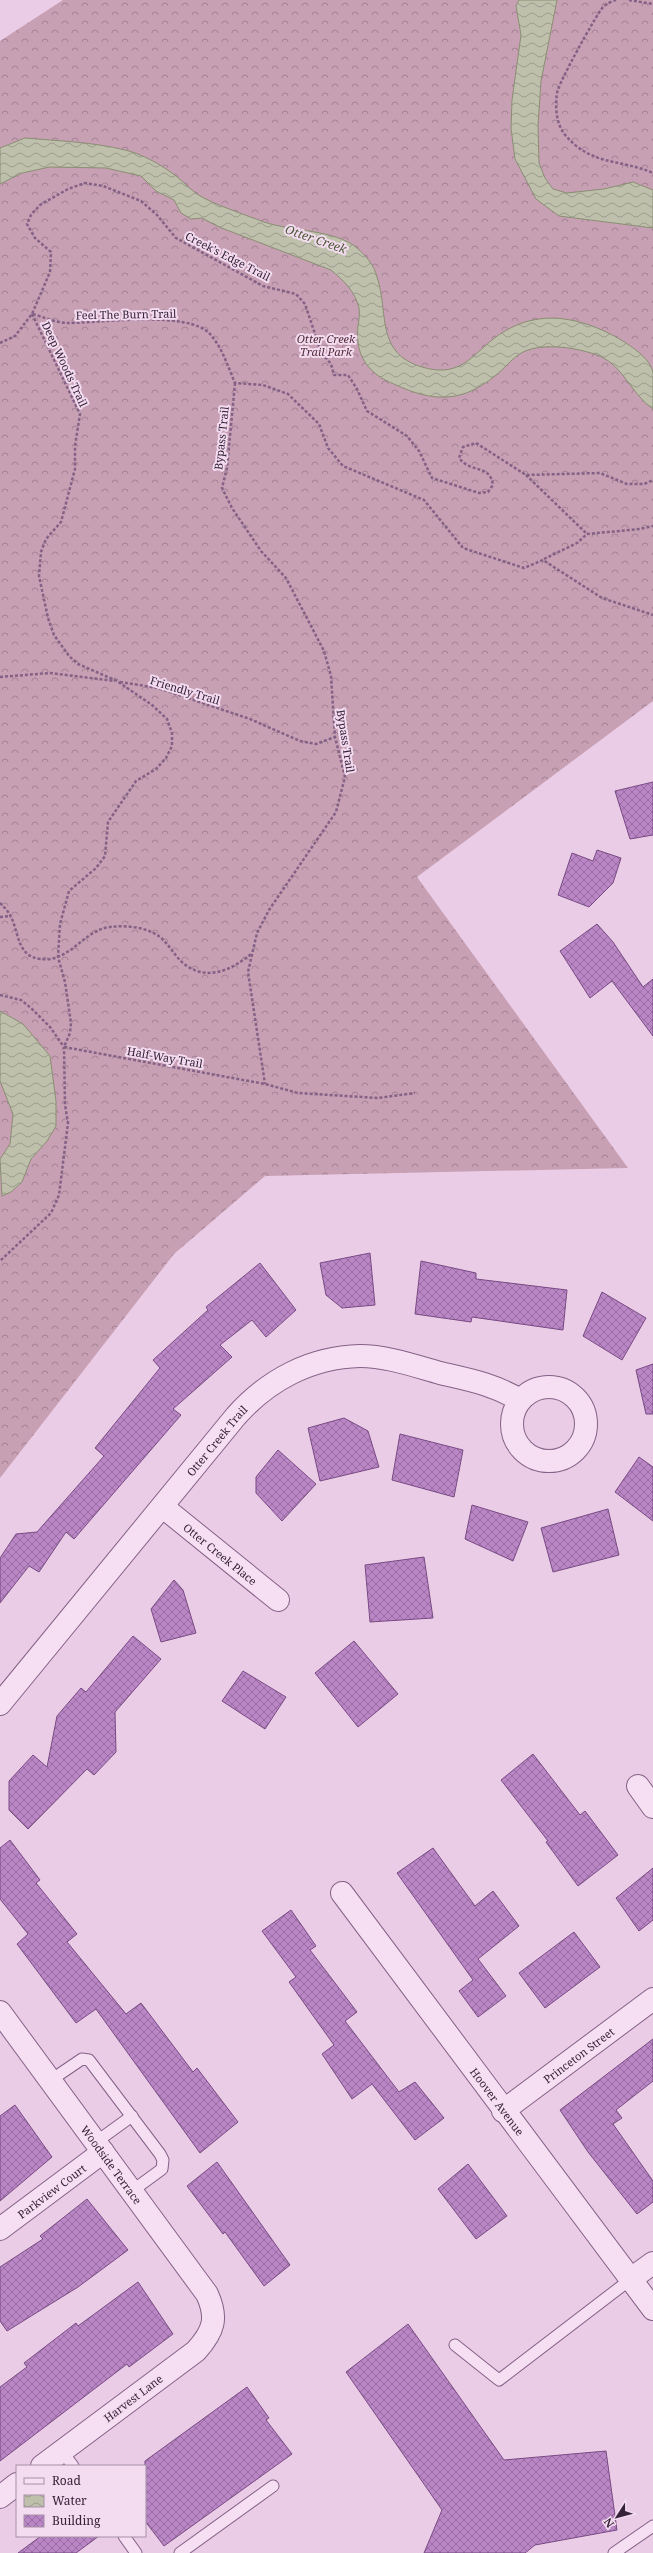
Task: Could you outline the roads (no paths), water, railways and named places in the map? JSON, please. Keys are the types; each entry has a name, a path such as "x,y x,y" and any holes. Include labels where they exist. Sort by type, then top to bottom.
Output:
{"street":[{"name":"Otter Creek Trail","path":"0,1704 248,1402 283,1376 311,1364 355,1357 379,1358 498,1387 520,1400"},
{"name":"Otter Creek Place","path":"163,1507 278,1600"},
{"path":"638,1786 653,1807"},
{"name":"Hoover Avenue","path":"342,1893 503,2111 653,2309"},
{"name":"Princeton Street","path":"503,2111 653,1999"},
{"name":"Woodside Terrace","path":"0,2012 207,2294 213,2307 213,2321"},
{"name":"Parkview Court","path":"0,2229 99,2147"},
{"path":"631,2279 653,2263"},
{"name":"Harvest Lane","path":"45,2465 67,2458 196,2351 209,2337 213,2321"},
{"path":"0,2497 16,2485"}],"lane":[{"path":"50,2080 70,2065 87,2058 132,2116 162,2157 164,2163 162,2169 132,2191"},
{"path":"99,2147 132,2116"},
{"path":"455,2345 500,2380 631,2279"},
{"path":"180,2553 273,2486"},
{"path":"614,2553 653,2526"},
{"path":"125,2537 136,2553"}],"water":[{"path":"519,0 557,0 541,81 538,125 539,163 545,178 553,189 567,193 604,189 633,182 653,190 653,228 559,216 536,199 515,159 511,128 512,100 521,35 516,6"},
{"name":"Otter Creek","path":"25,138 88,143 130,151 159,165 176,176 203,198 264,222 326,234 348,242 364,254 374,269 380,291 386,330 390,342 397,352 407,361 422,367 437,370 449,369 468,361 494,338 519,324 547,318 575,321 603,330 616,337 644,357 653,373 653,409 639,396 622,374 608,361 592,353 562,347 541,347 523,352 484,384 473,390 451,397 428,396 396,385 376,374 366,364 360,352 358,340 359,308 355,296 348,286 331,270 219,227 202,218 191,219 181,213 174,200 156,191 141,176 106,168 50,167 22,173 0,184 0,148"},
{"path":"0,1011 23,1024 50,1056 56,1101 56,1126 47,1141 31,1159 22,1182 11,1192 2,1196 0,1159 10,1144 13,1114 0,1081"}],"park label":[{"name":"Otter Creek Trail Park","path":"326,344"}]}
